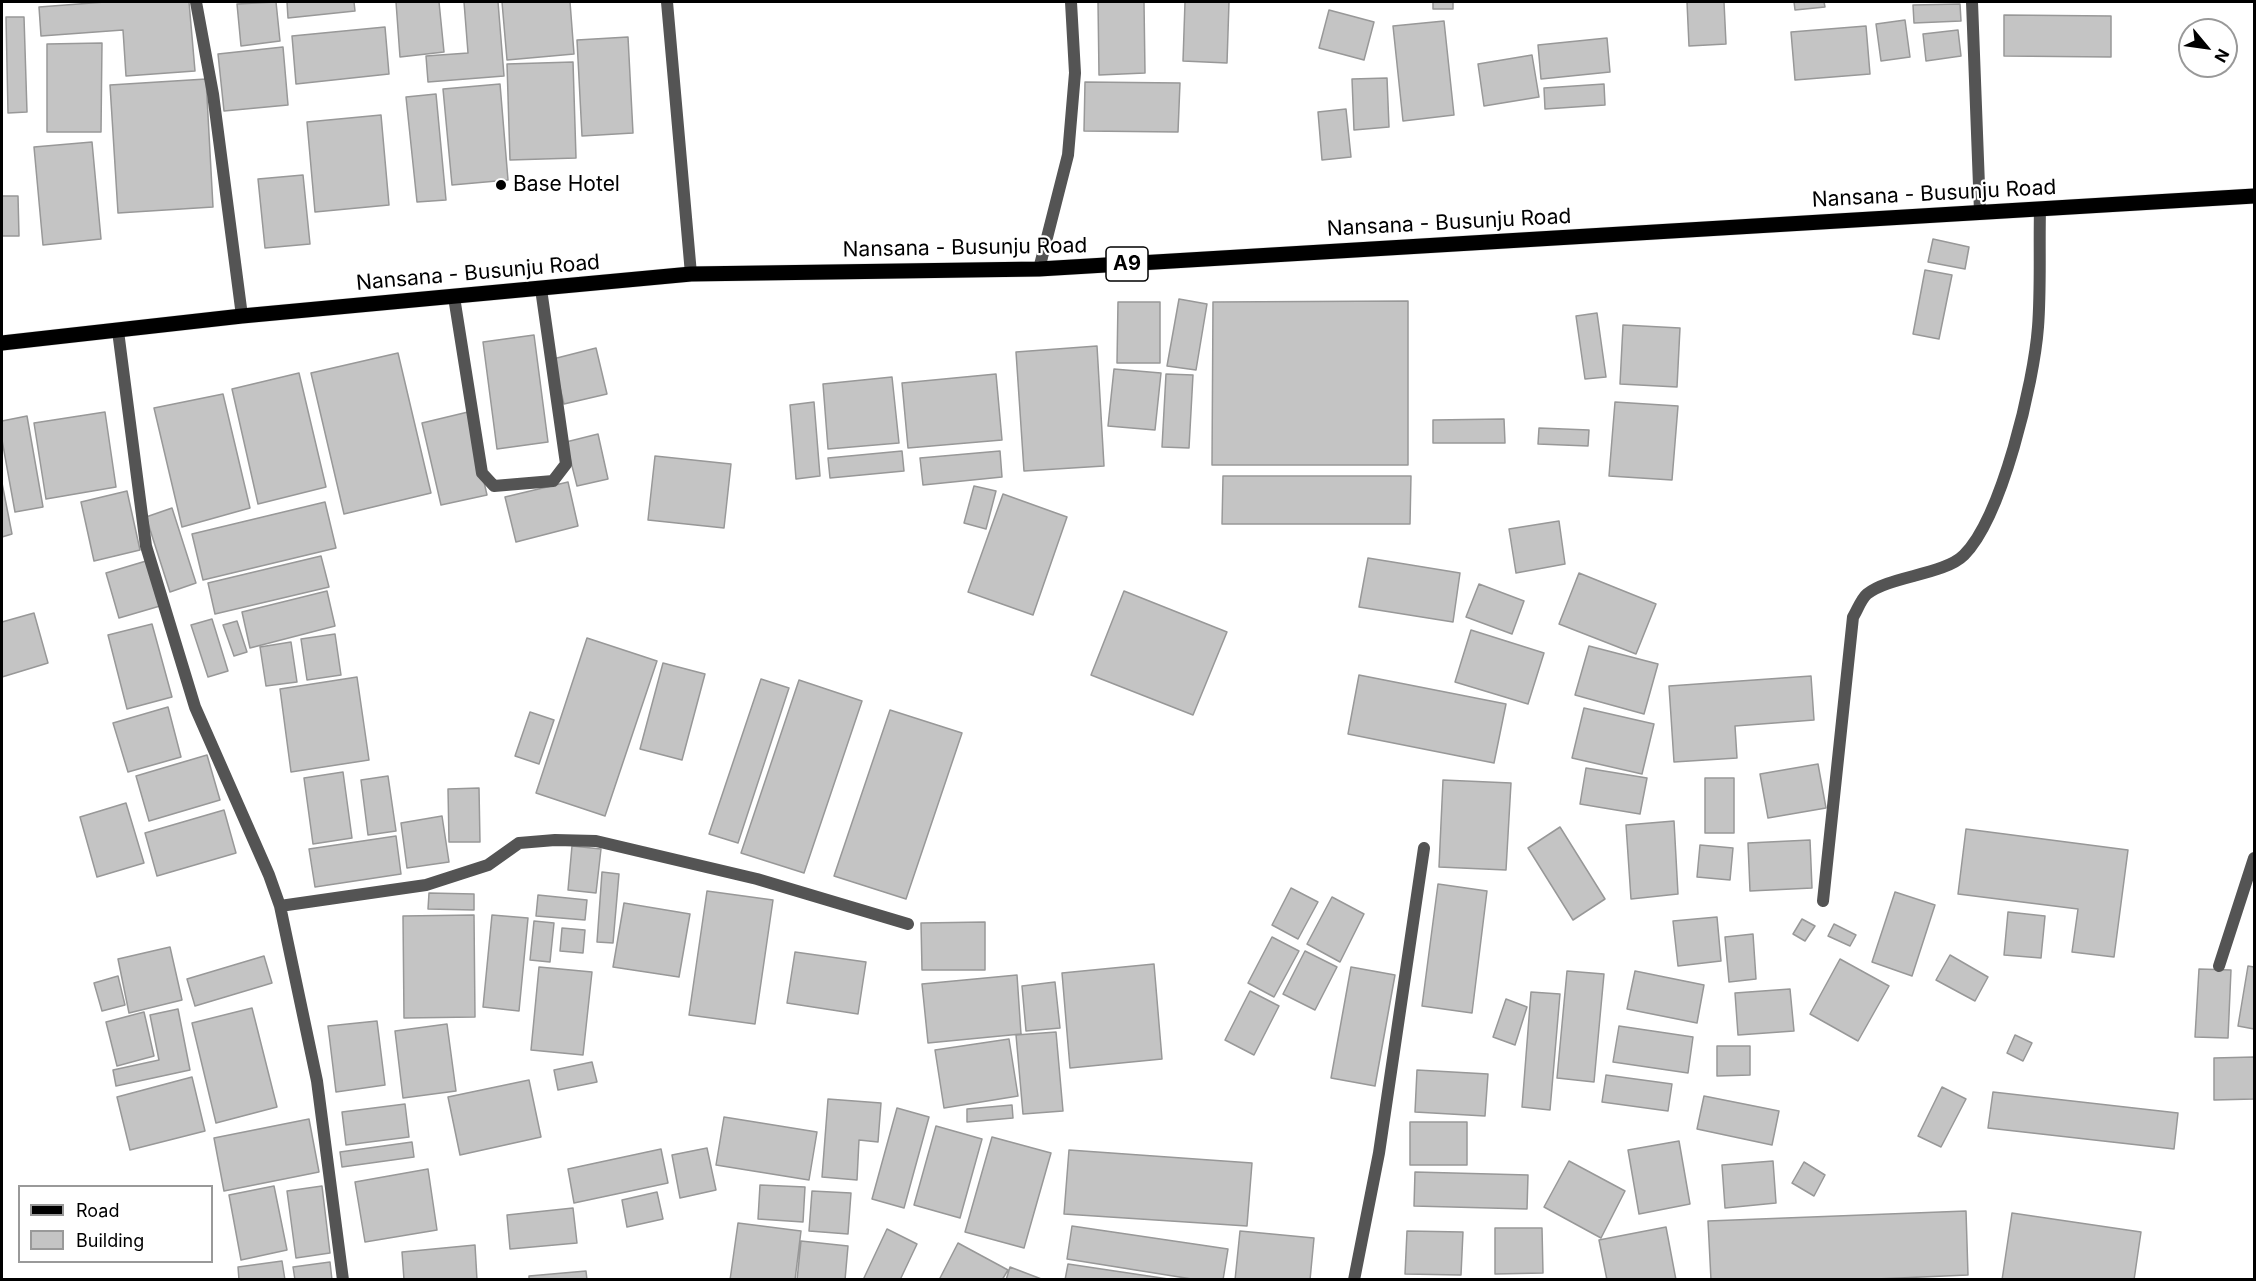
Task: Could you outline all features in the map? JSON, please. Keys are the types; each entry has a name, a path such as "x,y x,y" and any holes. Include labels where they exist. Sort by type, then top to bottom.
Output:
{"main road":[{"name":"Nansana - Busunju Road","path":"2,343 118,332 242,316 692,274 1039,269 2254,196"}],"street":[{"path":"196,2 213,94 242,316"},
{"path":"667,2 692,274"},
{"path":"1039,269 1068,155 1075,74 1071,2"},
{"path":"1972,2 1980,212"},
{"path":"1823,901 1853,617 1866,595 1885,585 1919,575 1962,557 1982,533 2004,480 2023,409 2038,329 2040,208"},
{"path":"454,297 482,473 494,486 553,481 566,464 541,289"},
{"path":"118,332 146,546 195,707 269,875 280,906 317,1081 343,1280"},
{"path":"280,906 426,885 488,865 519,843 555,840 596,842 757,879 909,924"},
{"path":"1354,1280 1379,1153 1424,848"},
{"path":"2219,966 2254,858"}],"building":[{"path":"105,2 189,2 195,71 126,76 123,30 41,36 39,7"},
{"path":"276,2 280,41 241,46 237,4"},
{"path":"287,2 354,2 355,11 288,18"},
{"path":"396,2 439,2 444,52 400,57"},
{"path":"464,2 498,2 504,76 428,82 426,56 468,53"},
{"path":"502,2 570,2 574,54 507,60"},
{"path":"1098,2 1144,2 1145,73 1099,75"},
{"path":"1185,2 1229,2 1227,63 1183,61"},
{"path":"1433,2 1453,2 1453,9 1433,9"},
{"path":"1687,2 1724,2 1726,44 1689,46"},
{"path":"1794,2 1824,2 1825,7 1795,10"},
{"path":"1960,4 1961,21 1914,23 1913,5"},
{"path":"1329,10 1374,22 1364,60 1319,48"},
{"path":"2004,15 2111,16 2111,57 2004,56"},
{"path":"6,17 24,17 27,112 8,113"},
{"path":"1905,20 1910,57 1881,61 1876,24"},
{"path":"1444,21 1454,115 1403,121 1393,26"},
{"path":"1866,26 1870,74 1795,80 1791,32"},
{"path":"385,27 389,74 296,84 292,36"},
{"path":"1958,30 1961,56 1926,61 1923,34"},
{"path":"628,37 633,133 582,136 577,40"},
{"path":"1607,38 1610,72 1541,79 1538,45"},
{"path":"102,43 101,132 47,132 47,44"},
{"path":"283,47 288,105 224,111 218,54"},
{"path":"1532,55 1539,97 1484,106 1478,64"},
{"path":"573,62 576,158 510,160 507,64"},
{"path":"1387,78 1389,127 1354,130 1352,79"},
{"path":"206,79 213,207 118,213 110,85"},
{"path":"1085,82 1180,83 1178,132 1084,131"},
{"path":"500,84 508,180 452,185 443,89"},
{"path":"1604,84 1605,105 1545,109 1544,88"},
{"path":"436,94 446,200 417,202 406,97"},
{"path":"1346,109 1351,157 1322,160 1318,112"},
{"path":"381,115 389,205 315,212 307,122"},
{"path":"92,142 101,239 43,245 34,147"},
{"path":"303,175 310,244 265,248 258,179"},
{"path":"2,196 18,196 19,236 2,236"},
{"path":"1933,239 1969,247 1965,269 1928,262"},
{"path":"1925,270 1952,275 1939,339 1913,334"},
{"path":"1179,299 1207,304 1196,370 1167,366"},
{"path":"1408,301 1408,465 1212,465 1213,302"},
{"path":"1118,302 1160,302 1160,363 1117,363"},
{"path":"1597,313 1606,377 1585,379 1576,316"},
{"path":"1623,325 1680,328 1677,387 1620,384"},
{"path":"534,335 548,442 497,449 483,342"},
{"path":"1097,346 1104,466 1024,471 1016,352"},
{"path":"596,348 607,394 564,404 553,359"},
{"path":"398,353 431,493 344,514 311,373"},
{"path":"1114,369 1161,373 1155,430 1108,426"},
{"path":"299,373 326,487 258,504 232,389"},
{"path":"996,374 1002,440 908,448 902,383"},
{"path":"1166,374 1193,375 1189,448 1162,447"},
{"path":"892,377 899,443 828,449 823,384"},
{"path":"223,394 250,508 182,527 154,408"},
{"path":"814,402 820,476 796,479 790,405"},
{"path":"1615,402 1678,406 1672,480 1609,476"},
{"path":"105,412 116,487 46,499 34,423"},
{"path":"468,412 487,495 441,505 422,423"},
{"path":"27,416 43,507 15,512 2,440 2,421"},
{"path":"1504,419 1505,443 1433,443 1433,420"},
{"path":"1539,428 1589,430 1588,446 1538,444"},
{"path":"598,434 608,479 577,486 566,442"},
{"path":"902,451 904,471 830,478 828,458"},
{"path":"1000,451 1002,477 923,485 920,458"},
{"path":"655,456 731,464 724,528 648,520"},
{"path":"1223,476 1411,476 1410,524 1222,524"},
{"path":"568,482 578,526 516,542 505,497"},
{"path":"2,483 12,534 2,537"},
{"path":"974,486 996,491 986,529 964,523"},
{"path":"127,491 140,550 94,561 81,502"},
{"path":"1003,494 1067,517 1033,615 968,592"},
{"path":"325,502 336,548 203,580 192,534"},
{"path":"172,508 196,583 170,592 146,517"},
{"path":"1559,521 1565,564 1516,573 1509,529"},
{"path":"321,556 329,587 215,614 208,583"},
{"path":"1368,558 1460,573 1453,622 1359,607"},
{"path":"146,561 160,606 119,618 106,573"},
{"path":"1579,573 1656,604 1636,654 1559,624"},
{"path":"1479,584 1524,601 1512,634 1466,617"},
{"path":"327,591 335,626 250,648 242,612"},
{"path":"1124,591 1227,632 1193,715 1091,675"},
{"path":"34,613 48,663 2,677 2,622"},
{"path":"212,619 228,671 208,677 191,625"},
{"path":"237,621 247,652 234,656 223,625"},
{"path":"152,624 172,697 127,709 108,635"},
{"path":"1471,630 1544,653 1528,704 1455,682"},
{"path":"335,634 341,675 307,680 301,639"},
{"path":"587,638 657,661 605,816 536,793"},
{"path":"291,642 297,682 266,686 260,647"},
{"path":"1589,646 1658,664 1644,714 1575,695"},
{"path":"663,663 705,674 682,760 640,749"},
{"path":"1359,675 1506,704 1494,763 1348,734"},
{"path":"1811,676 1814,720 1735,726 1737,758 1674,762 1669,686"},
{"path":"357,677 369,760 291,772 280,689"},
{"path":"761,679 789,688 738,843 709,834"},
{"path":"799,680 862,701 804,873 741,853"},
{"path":"168,707 181,757 128,772 113,723"},
{"path":"1584,708 1654,724 1642,774 1572,758"},
{"path":"890,710 962,733 906,899 834,876"},
{"path":"530,712 554,720 539,764 515,756"},
{"path":"207,755 220,800 149,821 136,776"},
{"path":"1818,764 1826,808 1768,818 1760,774"},
{"path":"1586,768 1647,778 1640,814 1580,804"},
{"path":"343,772 352,838 313,844 304,778"},
{"path":"388,776 396,831 368,835 361,780"},
{"path":"1705,778 1734,778 1734,833 1705,833"},
{"path":"1443,780 1511,783 1506,870 1439,867"},
{"path":"479,788 480,842 449,842 448,789"},
{"path":"126,803 144,863 97,877 80,817"},
{"path":"224,810 236,853 157,876 145,833"},
{"path":"442,816 449,862 407,868 401,823"},
{"path":"1674,821 1678,894 1631,899 1626,825"},
{"path":"1560,827 1605,899 1573,920 1528,848"},
{"path":"1966,829 2128,850 2114,957 2072,952 2078,909 1958,894"},
{"path":"396,836 401,874 315,887 309,849"},
{"path":"1810,840 1812,888 1750,891 1748,843"},
{"path":"1700,845 1733,848 1730,880 1697,877"},
{"path":"572,846 601,849 596,893 568,890"},
{"path":"602,872 619,874 613,943 597,942"},
{"path":"1438,884 1487,891 1472,1013 1422,1006"},
{"path":"1291,888 1318,902 1298,939 1272,925"},
{"path":"707,891 773,900 755,1024 689,1015"},
{"path":"1895,892 1935,905 1912,976 1872,962"},
{"path":"429,893 474,894 474,910 428,909"},
{"path":"538,895 587,900 585,920 536,916"},
{"path":"1332,897 1364,914 1340,962 1307,944"},
{"path":"624,903 690,914 679,977 613,967"},
{"path":"2008,912 2045,916 2041,958 2004,955"},
{"path":"474,915 475,1017 404,1018 403,916"},
{"path":"492,915 528,918 519,1011 483,1007"},
{"path":"1717,917 1721,961 1678,966 1673,921"},
{"path":"1802,919 1815,926 1805,941 1793,934"},
{"path":"534,921 554,923 550,962 530,960"},
{"path":"985,922 985,970 922,970 921,923"},
{"path":"1834,924 1856,935 1850,946 1828,936"},
{"path":"562,928 585,930 583,953 560,951"},
{"path":"1753,934 1756,979 1729,982 1725,937"},
{"path":"1272,937 1299,951 1274,997 1248,983"},
{"path":"170,947 182,1000 129,1013 118,959"},
{"path":"1305,951 1337,967 1315,1010 1283,994"},
{"path":"795,952 866,962 858,1014 787,1003"},
{"path":"1950,955 1988,977 1975,1001 1936,980"},
{"path":"264,956 272,983 195,1006 187,979"},
{"path":"1840,959 1889,986 1858,1041 1810,1014"},
{"path":"1154,964 1162,1059 1070,1068 1062,973"},
{"path":"2248,966 2254,967 2254,1029 2238,1026"},
{"path":"539,967 592,972 583,1055 531,1050"},
{"path":"1351,967 1395,975 1375,1086 1331,1078"},
{"path":"2199,969 2231,970 2228,1038 2195,1037"},
{"path":"1567,971 1604,974 1594,1082 1557,1078"},
{"path":"1635,971 1704,985 1697,1023 1627,1009"},
{"path":"1017,975 1021,1034 928,1043 922,984"},
{"path":"118,976 125,1005 102,1011 94,983"},
{"path":"1055,982 1060,1028 1026,1031 1022,986"},
{"path":"1790,989 1794,1031 1738,1035 1735,993"},
{"path":"1250,991 1279,1006 1254,1055 1225,1040"},
{"path":"1531,992 1560,994 1550,1110 1522,1107"},
{"path":"1506,999 1527,1007 1515,1045 1493,1037"},
{"path":"252,1008 277,1107 216,1123 192,1023"},
{"path":"178,1009 190,1070 116,1086 113,1070 159,1060 150,1015"},
{"path":"144,1012 154,1056 117,1066 106,1022"},
{"path":"377,1021 385,1085 336,1092 328,1026"},
{"path":"447,1024 456,1091 403,1098 395,1031"},
{"path":"1619,1026 1693,1037 1688,1073 1613,1062"},
{"path":"1056,1032 1063,1111 1023,1114 1016,1035"},
{"path":"2015,1035 2032,1043 2023,1061 2007,1053"},
{"path":"1009,1039 1018,1096 944,1108 935,1050"},
{"path":"1717,1046 1750,1046 1750,1075 1717,1076"},
{"path":"2254,1057 2254,1099 2214,1100 2214,1058"},
{"path":"592,1062 597,1082 558,1090 554,1070"},
{"path":"1417,1070 1488,1074 1485,1116 1415,1112"},
{"path":"1606,1075 1672,1084 1668,1111 1602,1102"},
{"path":"192,1077 205,1131 130,1150 117,1097"},
{"path":"529,1080 541,1137 460,1155 448,1097"},
{"path":"1942,1087 1966,1099 1941,1147 1918,1136"},
{"path":"1993,1092 2178,1113 2174,1149 1988,1128"},
{"path":"1704,1096 1779,1111 1772,1145 1697,1129"},
{"path":"828,1099 881,1103 878,1142 859,1140 857,1180 822,1177"},
{"path":"405,1104 409,1137 346,1145 342,1112"},
{"path":"1012,1105 1013,1118 967,1122 967,1109"},
{"path":"897,1108 929,1117 904,1208 872,1199"},
{"path":"724,1117 817,1132 809,1180 716,1165"},
{"path":"309,1119 319,1172 224,1191 214,1138"},
{"path":"1410,1122 1467,1122 1467,1165 1410,1165"},
{"path":"936,1126 982,1139 960,1218 914,1205"},
{"path":"992,1137 1051,1153 1024,1248 965,1232"},
{"path":"1679,1141 1690,1204 1639,1214 1628,1150"},
{"path":"412,1142 414,1157 342,1167 340,1152"},
{"path":"707,1148 716,1190 680,1198 672,1155"},
{"path":"661,1149 668,1183 574,1203 568,1169"},
{"path":"1069,1150 1252,1163 1247,1226 1064,1214"},
{"path":"1569,1161 1625,1191 1601,1238 1544,1207"},
{"path":"1773,1161 1776,1203 1725,1208 1722,1165"},
{"path":"1804,1162 1825,1175 1814,1196 1792,1183"},
{"path":"428,1169 437,1230 365,1242 355,1182"},
{"path":"1415,1172 1528,1175 1527,1209 1414,1206"},
{"path":"760,1185 805,1187 803,1222 758,1219"},
{"path":"274,1186 287,1250 241,1260 229,1195"},
{"path":"322,1186 330,1253 296,1258 287,1191"},
{"path":"812,1191 851,1193 848,1234 809,1231"},
{"path":"657,1192 663,1219 627,1227 622,1200"},
{"path":"573,1208 577,1243 510,1249 507,1215"},
{"path":"1966,1211 1968,1275 1853,1280 1711,1280 1708,1221"},
{"path":"2012,1213 2141,1232 2134,1280 2002,1280"},
{"path":"738,1223 801,1231 795,1280 730,1280"},
{"path":"1072,1226 1228,1249 1223,1280 1198,1280 1067,1259"},
{"path":"1666,1227 1676,1280 1607,1280 1599,1240"},
{"path":"1495,1228 1542,1228 1543,1273 1495,1274"},
{"path":"887,1229 917,1244 900,1280 863,1280"},
{"path":"1240,1231 1314,1238 1310,1280 1235,1280"},
{"path":"1407,1231 1463,1232 1461,1275 1405,1274"},
{"path":"801,1241 848,1246 845,1280 797,1280"},
{"path":"958,1243 1008,1270 1002,1280 939,1280"},
{"path":"475,1245 477,1280 404,1280 402,1252"},
{"path":"282,1261 285,1280 239,1280 238,1267"},
{"path":"330,1262 332,1280 295,1280 293,1267"},
{"path":"1068,1264 1175,1280 1065,1280"},
{"path":"1010,1267 1044,1280 1006,1280"},
{"path":"586,1271 587,1280 529,1280 529,1276"}],"place":[{"name":"Base Hotel","path":"501,185"}]}
